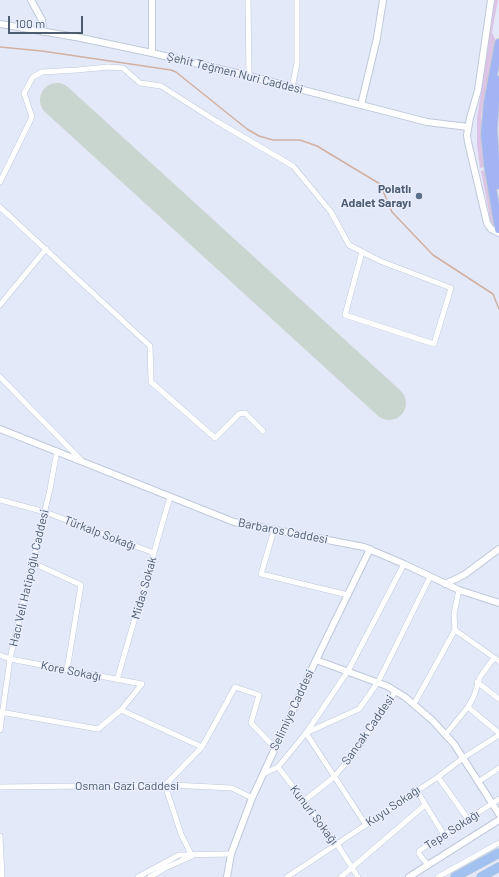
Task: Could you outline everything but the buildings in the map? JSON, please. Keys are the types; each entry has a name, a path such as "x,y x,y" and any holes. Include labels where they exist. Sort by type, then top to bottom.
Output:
{"highway":[{"path":"455,877 499,853"},
{"path":"481,877 499,867"}],"main road":[{"path":"499,43 488,102 485,134 488,164 499,229"},
{"path":"499,80 493,140 499,185"}],"street":[{"path":"31,0 42,20 44,32"},
{"path":"152,0 152,53"},
{"path":"248,0 249,76"},
{"path":"292,88 296,63 297,0"},
{"path":"361,106 377,38 383,0"},
{"path":"491,0 478,90 468,127 468,142 487,223 491,229 499,233"},
{"name":"Şehit Teğmen Nuri Caddesi","path":"0,24 152,53 249,76 427,122 468,127"},
{"path":"0,182 32,116 24,93 33,77 42,72 108,67 123,68 140,83 161,86 216,121 293,166 331,212 349,244 380,261 451,288 434,344 346,315 362,252"},
{"path":"0,207 150,346 151,377"},
{"path":"0,305 46,249"},
{"path":"150,346 151,382 215,438 239,414 245,413 263,431"},
{"path":"0,377 84,462"},
{"name":"Barbaros Caddesi","path":"0,429 234,522 354,544 370,549 459,590 499,603"},
{"name":"Hacı Veli Hatipoğlu Caddesi","path":"0,730 1,712 10,659 45,512 57,451"},
{"name":"Midas Sokak","path":"117,680 170,497"},
{"name":"Türkalp Sokağı","path":"0,500 45,512 154,553"},
{"path":"274,530 262,574 348,595"},
{"name":"Selimiye Caddesi","path":"227,877 231,854 252,798 316,660 370,549"},
{"path":"445,584 464,575 499,549"},
{"path":"32,563 81,585 67,670"},
{"path":"263,774 278,768 306,734 348,672 404,564"},
{"path":"306,734 359,709 378,682 430,577"},
{"path":"414,704 455,630 454,614 459,590"},
{"path":"446,734 468,707 474,696 477,682 484,671 497,660 455,630"},
{"name":"Kore Sokağı","path":"0,655 10,659 142,684 122,710"},
{"path":"316,660 378,682 414,704 446,734 499,814"},
{"path":"477,682 499,699"},
{"path":"192,856 181,834 165,785 202,747 235,687 259,696 251,722 275,748"},
{"name":"Sancak Caddesi","path":"304,800 334,777 357,750 395,692"},
{"path":"468,707 499,734"},
{"path":"1,712 98,729 122,710 202,747"},
{"path":"306,734 366,825"},
{"name":"Kuyu Sokağı","path":"287,877 438,777 499,734"},
{"name":"Kunuri Sokağı","path":"278,768 337,844 358,877"},
{"path":"478,782 499,768"},
{"path":"438,777 468,819"},
{"name":"Osman Gazi Caddesi","path":"0,787 165,785 232,788 252,798"},
{"path":"416,791 444,835"},
{"name":"Tepe Sokağı","path":"428,865 419,854 419,851 499,799"},
{"path":"341,877 425,805"},
{"path":"409,877 499,820"},
{"path":"0,836 2,877"},
{"path":"438,877 499,843"},
{"path":"138,877 179,855 192,856 231,854"},
{"path":"150,877 165,868 192,856"}],"shaded area":[{"path":"495,0 498,0 492,32 496,41 481,116 481,142 484,167 480,168 477,145 477,118"},
{"path":"485,170 495,228 492,225 490,218 481,171"}],"waterway":[{"path":"0,47 42,51 171,70 176,72 247,129 259,136 273,140 300,140 317,146 380,184 392,212 433,255 493,294 499,309"}],"runway":[{"path":"57,100 389,403"}],"place":[{"name":"Polatlı Adalet Sarayı","path":"419,196"}]}
